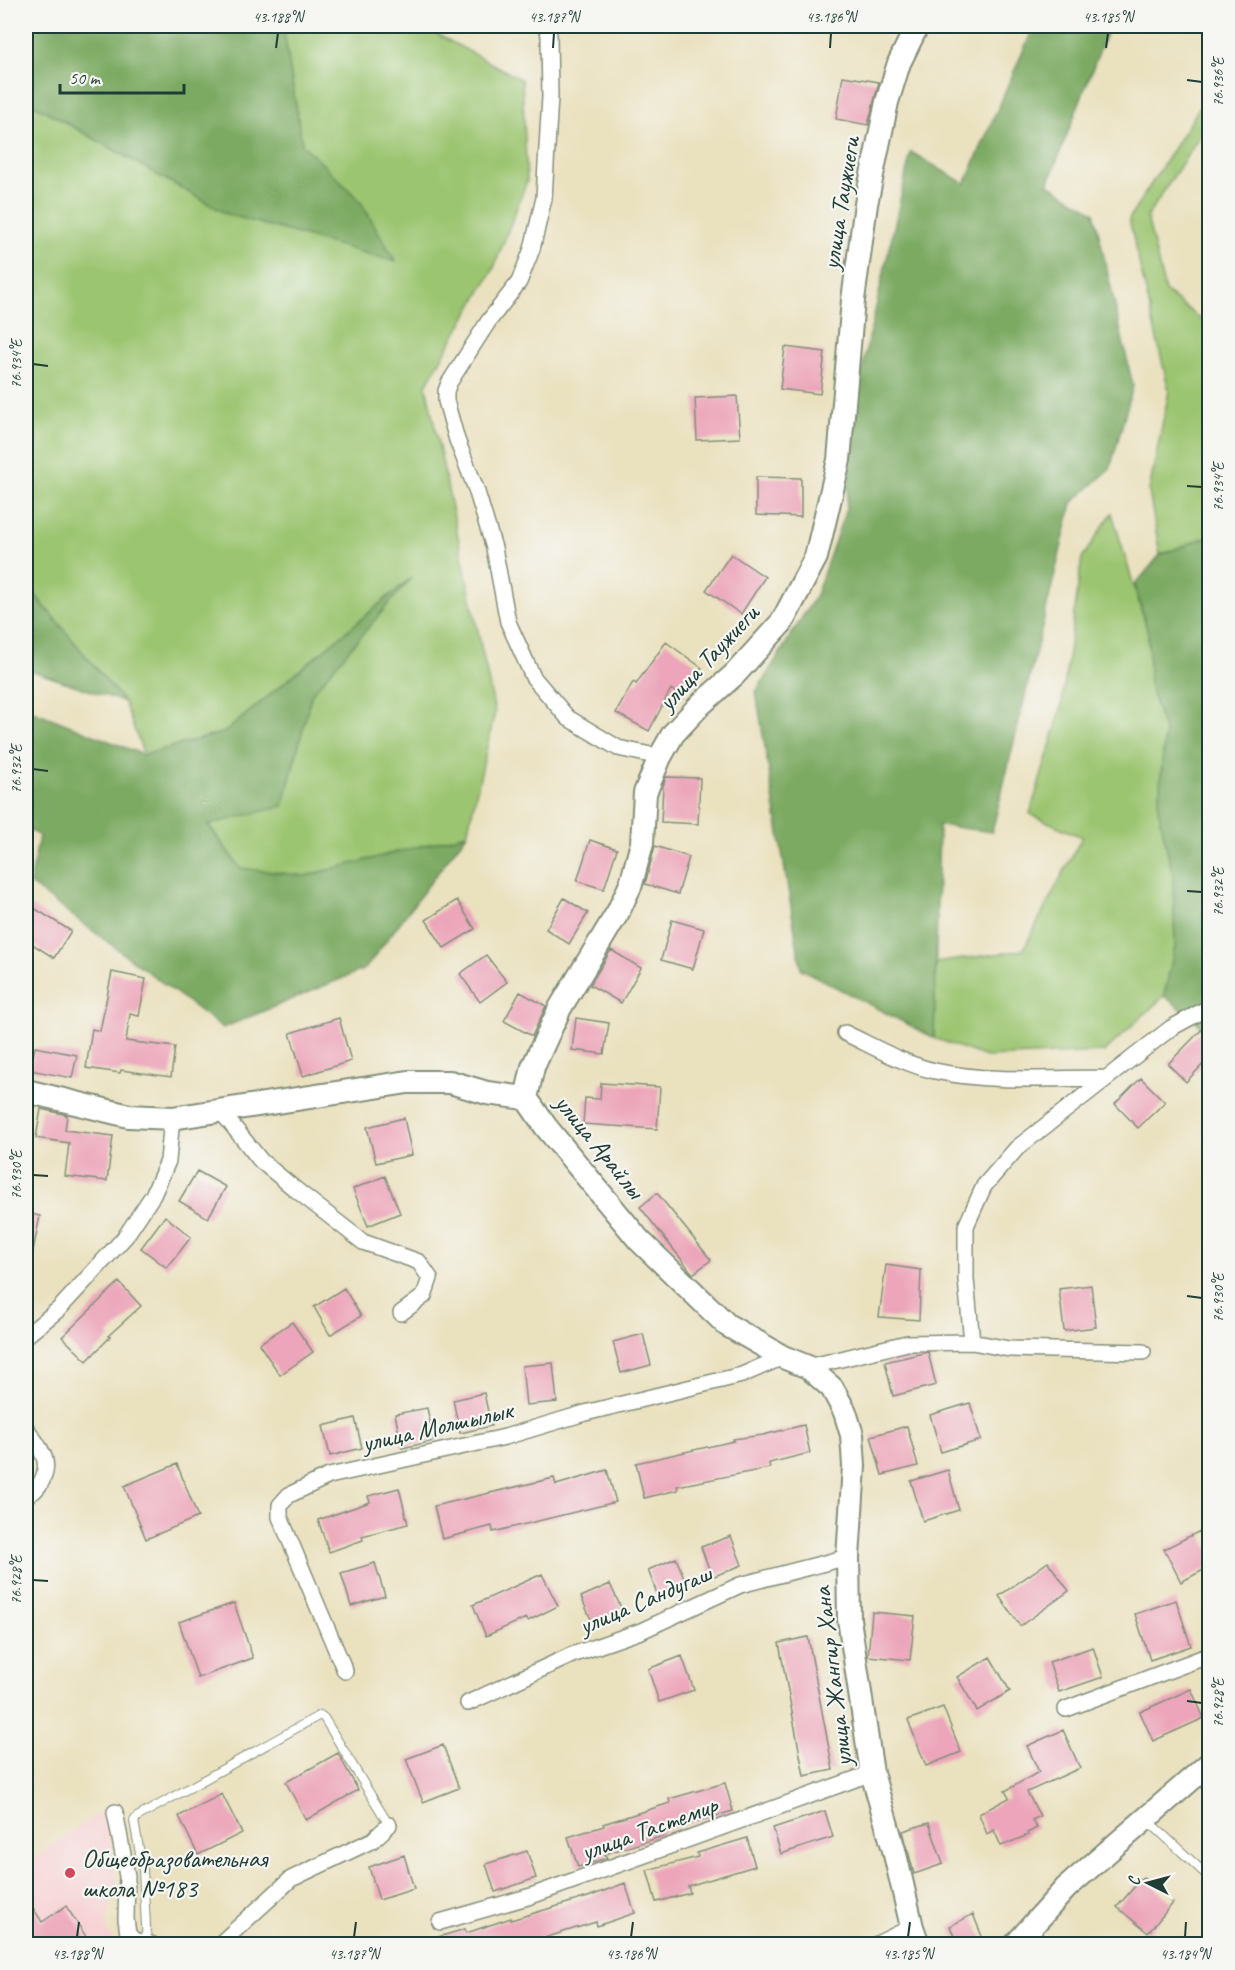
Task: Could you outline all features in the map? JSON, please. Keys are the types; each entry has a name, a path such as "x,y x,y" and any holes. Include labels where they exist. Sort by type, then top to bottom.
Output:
{"street":[{"path":"547,26 550,97 544,198 532,249 519,282 458,368 446,391 446,401 456,440 477,489 494,548 508,622 533,677 568,718 618,748 660,757"},
{"name":"улица Таужиеги","path":"526,1098 533,1067 560,1008 618,912 631,884 642,843 645,793 660,757 680,727 700,705 735,674 782,622 816,557 839,460 851,323 866,204 886,102 899,63 917,26"},
{"path":"26,990 26,998"},
{"path":"972,1342 966,1280 966,1226 984,1186 1017,1148 1106,1078 1171,1028 1206,1009 1209,1010"},
{"path":"845,1033 895,1057 933,1071 986,1078 1106,1078"},
{"name":"улица Арайлы","path":"26,1091 129,1116 172,1118 408,1082 450,1082 487,1094 526,1098 546,1127 639,1240 727,1325 783,1357"},
{"path":"220,1110 261,1161 316,1207 363,1242 419,1262 430,1278 424,1296 401,1313"},
{"path":"26,1336 59,1309 125,1237 153,1195 168,1161 172,1118"},
{"path":"807,1367 907,1343 972,1342 1009,1349 1143,1352"},
{"name":"улица Жангир Хана","path":"783,1357 807,1367 832,1388 845,1412 852,1435 854,1466 848,1557 849,1619 872,1773 915,1936"},
{"name":"улица Молшылык","path":"345,1671 280,1517 280,1505 289,1495 329,1476 505,1437 585,1413 742,1375 783,1357"},
{"path":"26,1428 45,1455 45,1474 34,1493 26,1495"},
{"name":"улица Сандугаш","path":"468,1703 572,1655 641,1631 740,1585 848,1557"},
{"path":"1066,1709 1209,1655"},
{"path":"1016,1944 1066,1888 1209,1763"},
{"name":"улица Тастемир","path":"440,1922 531,1896 872,1773"},
{"path":"115,1812 127,1876 128,1934 134,1940 149,1944"},
{"path":"220,1944 291,1879 373,1840 389,1825"},
{"path":"877,1944 915,1936"}],"lane":[{"path":"149,1944 142,1870 134,1821 137,1817 320,1715 389,1825"},
{"path":"1145,1818 1209,1878"}],"shaded area":[{"name":"Общеобразовательная школа №183","path":"105,1809 117,1883 105,1927 117,1944 26,1944 26,1864"}],"green space":[{"path":"26,26 283,26 302,144 360,201 396,262 227,214 26,100"},
{"path":"283,26 422,26 522,80 527,181 493,270 426,385 495,712 467,834 305,876 240,868 208,824 283,806 312,693 407,581 225,732 144,755 124,702 26,584 26,100 227,214 395,261 360,201 302,144"},
{"path":"1034,26 1109,26 1048,184 1094,212 1133,386 1110,469 1072,503 992,832 939,825 934,1038 801,969 756,692 816,595 846,509 859,382 911,152 965,184"},
{"path":"1209,92 1209,122 1147,217 1165,291 1203,321 1210,320 1209,538 1160,555 1149,491 1169,391 1129,219"},
{"path":"1112,513 1148,633 1150,687 1165,733 1158,808 1173,876 1175,947 1164,996 1104,1052 986,1057 934,1038 936,963 1023,950 1082,837 1030,814 1061,709 1082,558"},
{"path":"1209,538 1209,1037 1193,1018 1164,996 1175,947 1173,876 1158,808 1165,733 1150,687 1148,633 1135,585 1160,555"},
{"path":"411,578 312,693 283,806 208,825 240,868 305,876 467,834 365,969 223,1028 30,884 39,836 26,827 26,708 144,755 225,732"},
{"path":"26,584 124,702 26,669"}],"building":[{"path":"843,76 879,82 868,125 836,119"},
{"path":"785,347 825,352 820,394 780,389"},
{"path":"737,396 740,438 697,440 695,398"},
{"path":"756,477 801,478 801,517 756,515"},
{"path":"731,554 765,577 741,614 706,590"},
{"path":"666,642 702,668 682,697 671,689 649,731 616,713 633,682 636,684"},
{"path":"666,777 700,778 698,824 661,822 663,786"},
{"path":"590,840 617,849 604,889 577,881"},
{"path":"655,846 689,857 678,894 645,884"},
{"path":"564,898 588,913 569,944 546,929"},
{"path":"457,900 475,929 444,948 426,920"},
{"path":"26,903 71,931 54,958 26,940"},
{"path":"672,920 704,929 693,969 661,960"},
{"path":"611,950 641,968 621,1003 590,985"},
{"path":"486,955 507,982 480,1002 460,974"},
{"path":"112,972 146,979 139,1016 130,1014 126,1041 175,1047 171,1077 86,1068 92,1029 100,1031"},
{"path":"520,992 546,1006 532,1036 504,1021"},
{"path":"339,1018 351,1061 303,1076 290,1033"},
{"path":"576,1018 609,1023 604,1054 572,1050"},
{"path":"1209,1022 1209,1058 1186,1082 1168,1064"},
{"path":"35,1047 77,1055 72,1078 30,1070"},
{"path":"1141,1078 1165,1102 1138,1128 1115,1104"},
{"path":"601,1083 660,1087 657,1129 583,1124 585,1098 600,1099"},
{"path":"41,1109 67,1115 65,1130 113,1136 107,1181 65,1176 69,1143 36,1138"},
{"path":"404,1118 412,1155 376,1163 367,1127"},
{"path":"197,1171 226,1187 208,1218 179,1201"},
{"path":"385,1176 400,1213 368,1226 353,1189"},
{"path":"657,1193 711,1260 693,1274 640,1207"},
{"path":"26,1213 40,1216 32,1256 26,1255"},
{"path":"165,1216 191,1237 167,1268 141,1248"},
{"path":"886,1265 921,1270 919,1320 879,1317"},
{"path":"119,1282 141,1306 108,1336 110,1337 87,1361 62,1337"},
{"path":"1091,1285 1096,1327 1064,1331 1059,1289"},
{"path":"344,1288 361,1316 330,1335 314,1307"},
{"path":"292,1322 313,1352 280,1375 259,1344"},
{"path":"643,1334 651,1365 621,1373 613,1342"},
{"path":"928,1352 936,1385 893,1396 885,1362"},
{"path":"553,1363 557,1402 526,1405 522,1366"},
{"path":"484,1393 491,1426 460,1433 453,1400"},
{"path":"970,1403 981,1440 941,1452 930,1415"},
{"path":"427,1408 434,1441 402,1448 395,1414"},
{"path":"355,1418 362,1448 330,1456 323,1426"},
{"path":"804,1425 810,1453 769,1463 770,1468 677,1486 678,1490 644,1498 636,1463 734,1441 733,1439 763,1435"},
{"path":"907,1426 918,1466 882,1475 871,1436"},
{"path":"177,1464 198,1517 146,1539 124,1486"},
{"path":"607,1470 616,1502 493,1532 492,1526 442,1539 434,1506 554,1478 556,1485"},
{"path":"948,1470 959,1510 923,1521 911,1481"},
{"path":"399,1488 408,1524 362,1536 363,1540 329,1552 318,1520 370,1502 368,1496"},
{"path":"1200,1531 1209,1550 1209,1567 1181,1582 1164,1549"},
{"path":"731,1536 742,1565 712,1577 701,1547"},
{"path":"676,1558 688,1587 659,1599 648,1570"},
{"path":"1048,1562 1069,1591 1020,1626 999,1596"},
{"path":"375,1563 385,1596 351,1606 341,1573"},
{"path":"542,1574 558,1606 528,1621 526,1618 486,1636 473,1605"},
{"path":"610,1584 623,1612 594,1626 581,1597"},
{"path":"1176,1600 1191,1646 1150,1660 1135,1614"},
{"path":"234,1603 253,1658 198,1678 179,1622"},
{"path":"872,1612 915,1616 910,1660 868,1656"},
{"path":"808,1637 833,1770 804,1776 779,1643"},
{"path":"1093,1647 1103,1677 1059,1692 1049,1662"},
{"path":"682,1656 694,1690 659,1702 648,1669"},
{"path":"990,1657 1010,1691 977,1711 957,1677"},
{"path":"1191,1689 1204,1718 1153,1741 1140,1712"},
{"path":"943,1707 961,1752 926,1766 908,1720"},
{"path":"1063,1730 1080,1768 1027,1792 1040,1816 1032,1820 1037,1828 1027,1833 1028,1835 1001,1846 994,1830 987,1834 979,1814 1009,1798 1005,1791 1039,1772 1027,1746"},
{"path":"443,1745 459,1788 423,1802 406,1759"},
{"path":"338,1753 358,1790 306,1820 286,1782"},
{"path":"725,1783 733,1811 663,1831 664,1836 605,1854 607,1858 578,1867 568,1837 670,1803 669,1799"},
{"path":"222,1794 242,1833 198,1855 179,1816"},
{"path":"825,1811 833,1837 781,1854 773,1828"},
{"path":"929,1823 943,1864 914,1874 903,1831"},
{"path":"747,1838 755,1866 688,1886 690,1893 656,1902 647,1870 698,1857 697,1853"},
{"path":"527,1851 536,1878 495,1892 486,1864"},
{"path":"404,1855 414,1889 379,1900 369,1867"},
{"path":"1143,1877 1173,1903 1148,1933 1117,1907"},
{"path":"625,1883 635,1913 597,1926 596,1922 525,1944 426,1944 425,1941 465,1929 466,1933 511,1918 511,1920 588,1897"},
{"path":"26,1897 42,1922 66,1906 91,1944 26,1944"},
{"path":"973,1914 985,1944 957,1944 950,1926"}],"place":[{"name":"Общеобразовательная школа №183","path":"70,1873"}]}
